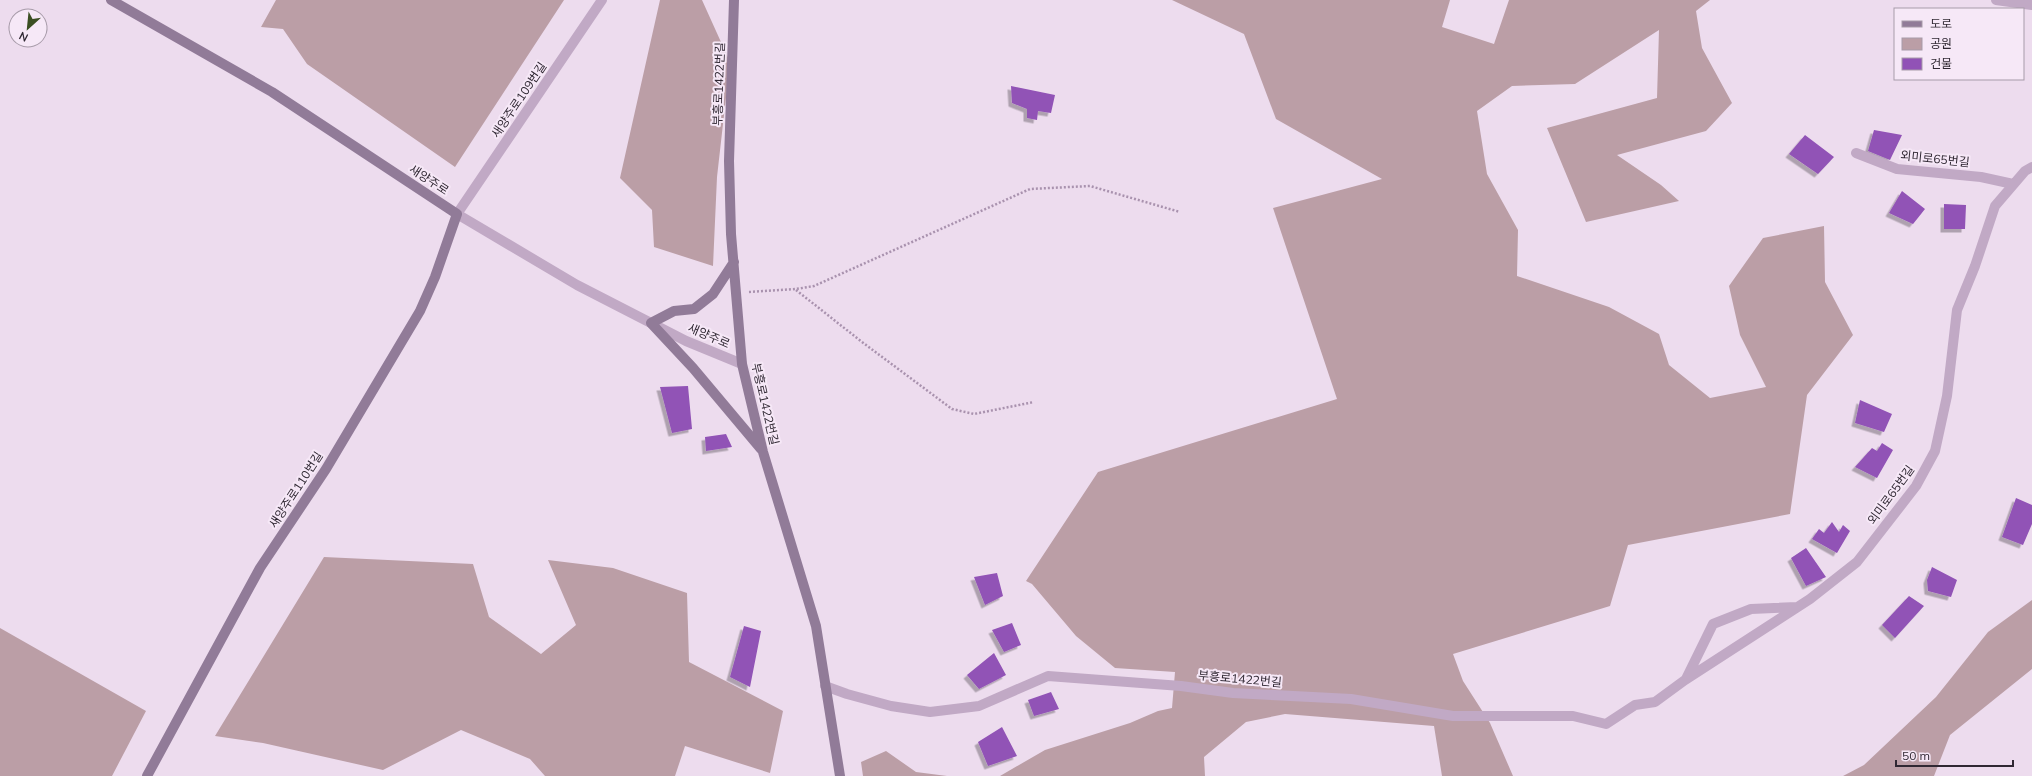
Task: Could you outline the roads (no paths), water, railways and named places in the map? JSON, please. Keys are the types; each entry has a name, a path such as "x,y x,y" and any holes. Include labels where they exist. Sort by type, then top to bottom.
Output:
{"street":[{"name":"새양주로","path":"111,0 272,92 457,214 577,285 686,341 742,364"},
{"name":"새양주로109번길","path":"457,214 602,0"},
{"name":"부흥로1422번길","path":"734,0 729,161 734,262 742,364 763,452 816,626 840,776"},
{"path":"1996,0 2032,6"},
{"name":"외미로65번길","path":"1856,153 1897,170 1981,178 2013,184"},
{"name":"외미로65번길","path":"1655,702 1685,680 1810,599 1857,562 1916,486 1935,451 1947,396 1957,310 1975,266 1994,206 2025,171 2032,167"},
{"name":"새양주로110번길","path":"147,776 260,568 326,469 420,311 435,277 457,214"},
{"path":"734,262 713,294 694,309 674,311 651,323 693,368 763,452"},
{"path":"1685,680 1713,624 1750,609 1797,606"},
{"name":"부흥로1422번길","path":"825,686 847,694 891,706 930,712 979,706 1048,676 1181,686 1233,693 1351,699 1453,716 1573,716 1606,724 1635,705 1655,702"}]}
